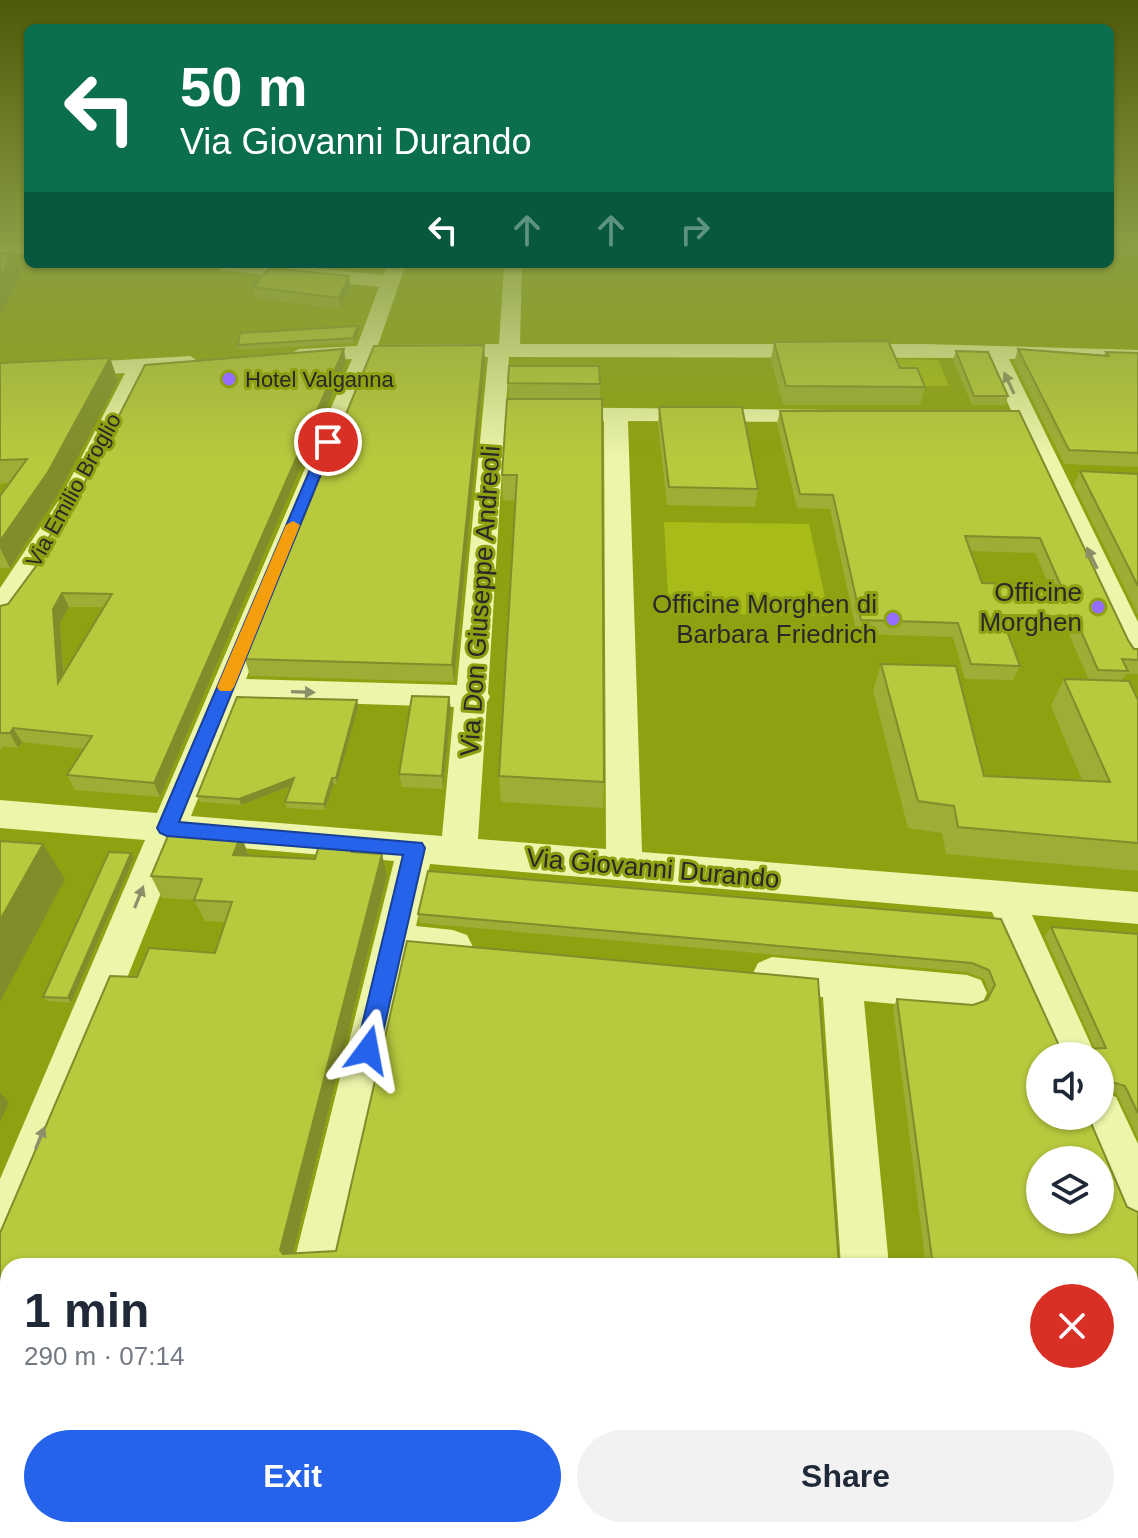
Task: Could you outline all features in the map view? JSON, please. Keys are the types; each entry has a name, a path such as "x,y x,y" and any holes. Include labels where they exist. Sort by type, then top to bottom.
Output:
{"street":[{"path":"0,1236 79,1013 167,828 379,313"},
{"name":"Via Don Giuseppe Andreoli","path":"459,852 474,697 494,414 508,313"},
{"path":"275,357 365,351 504,350 994,351 1138,356"},
{"path":"994,351 1138,653"},
{"path":"0,374 215,361"},
{"name":"Via Emilio Broglio","path":"0,610 74,497 140,366"},
{"path":"494,414 848,415"},
{"path":"616,414 624,861"},
{"path":"996,415 1025,415"},
{"path":"1051,474 1080,475"},
{"path":"225,689 474,697"},
{"name":"Via Giovanni Durando","path":"0,814 1138,908"},
{"path":"319,1258 415,848"},
{"path":"1005,898 1069,1042"},
{"path":"393,941 486,950"},
{"path":"734,972 967,993"},
{"path":"842,982 864,1258"},
{"path":"1108,1130 1138,1196"}],"green space":[{"path":"884,359 938,360 949,386 896,386"},
{"path":"664,522 809,524 829,616 669,613"}],"building":[{"path":"358,326 353,338 238,345 240,333"},
{"path":"888,341 900,368 917,368 925,387 786,386 774,342"},
{"path":"484,345 452,665 245,659 374,346"},
{"path":"344,349 154,783 67,775 92,736 13,728 10,733 0,733 0,606 8,604 45,554 38,554 84,484 145,365","holes":["62,593 112,594 58,683 53,609"]},
{"path":"1018,349 1109,356 1106,352 1138,353 1138,453 1069,450"},
{"path":"956,351 988,352 1008,396 974,396"},
{"path":"110,358 48,472 0,541 0,496 27,459 0,460 0,363"},
{"path":"509,366 599,366 600,384 508,383"},
{"path":"507,399 602,399 604,782 499,776 517,475 502,475"},
{"path":"659,407 742,407 758,489 669,487"},
{"path":"780,411 1019,411 1128,640 1134,649 1138,649 1138,660 1122,659 1128,671 1098,670 1075,617 1001,615 1020,666 971,664 958,623 861,620 833,495 800,494","holes":["965,536 1040,538 1061,586 982,583"]},
{"path":"1080,471 1138,474 1138,586"},
{"path":"881,664 956,666 984,776 1110,782 1064,679 1129,681 1138,700 1138,843 958,827 954,806 918,801"},
{"path":"412,696 449,697 442,776 399,774"},
{"path":"237,697 357,700 336,778 332,778 324,804 285,802 294,778 239,799 197,796"},
{"path":"170,831 241,835 233,855 315,859 321,839 355,841 352,852 382,854 280,1250 283,1254 336,1251 407,941 818,979 838,1258 0,1258 0,1233 110,976 137,977 149,948 215,953 232,902 194,900 202,879 151,876"},
{"path":"0,841 43,844 0,920"},
{"path":"109,852 131,853 68,998 43,997"},
{"path":"428,871 1001,919 1057,1042 1026,1042 1026,1130 1094,1130 1101,1146 1026,1146 1026,1234 1114,1234 1114,1177 1127,1207 1138,1212 1138,1258 932,1258 897,999 973,1005 987,1000 995,985 989,970 972,963 418,914"},
{"path":"1051,927 1138,934 1138,1113 1125,1086 1114,1083 1114,1042 1103,1042"}],"slow traffic":[{"path":"226,687 293,525"}],"place":[{"name":"Hotel Valganna","path":"229,379"},
{"name":"Officine Morghen","path":"1098,607"},
{"name":"Officine Morghen di Barbara Friedrich","path":"893,619"}],"route":[{"path":"328,442 167,828 415,848 368,1050"}]}
